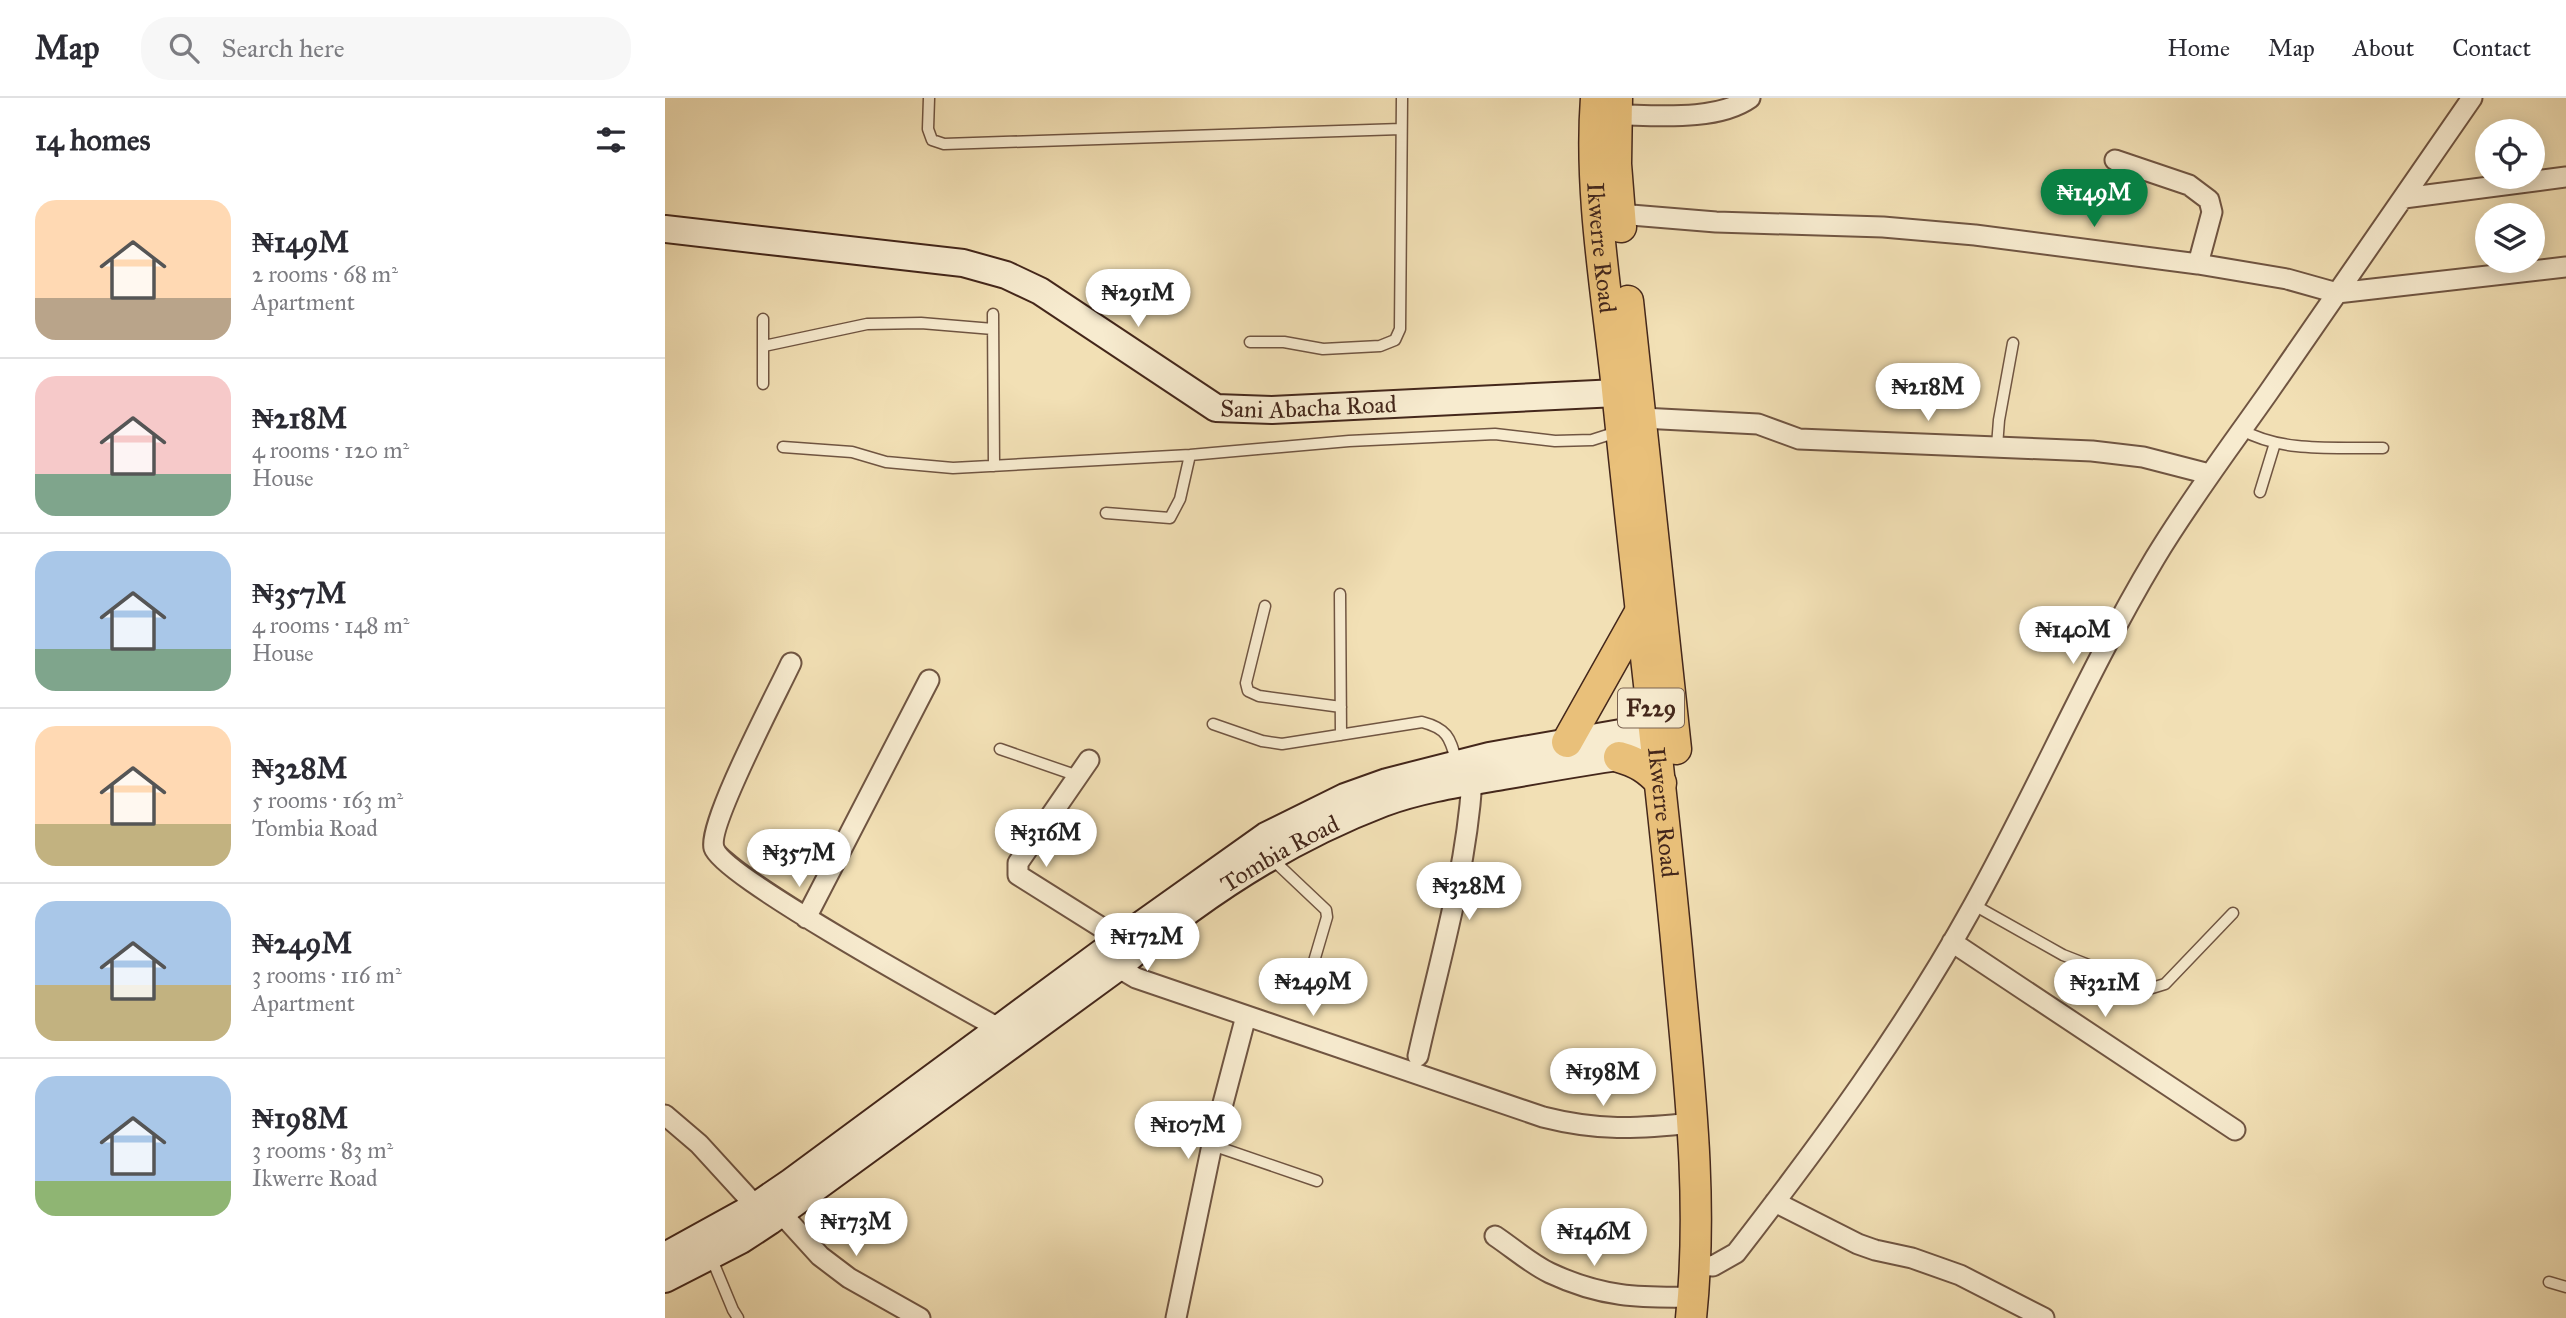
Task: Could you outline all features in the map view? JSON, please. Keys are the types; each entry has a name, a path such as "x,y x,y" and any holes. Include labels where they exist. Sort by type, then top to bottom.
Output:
{"main road":[{"path":"1585,98 1594,155"},
{"name":"Ikwerre Road","path":"1596,98 1594,155 1617,393 1632,425 1665,739 1715,1137 1717,1187 1698,1311"},
{"name":"Ikwerre Road","path":"1624,104 1616,164 1640,612 1665,739 1661,783 1704,1266"},
{"name":"Sani Abacha Road","path":"665,229 963,263 1006,275 1040,291 1216,408 1272,410 1617,393"},
{"path":"1567,742 1640,612"},
{"name":"Tombia Road","path":"1119,953 1270,858 1339,822 1385,803 1426,790 1465,772 1567,742 1665,739"},
{"name":"Tombia Road","path":"665,1279 711,1256 1119,953 1265,836 1345,797 1387,782 1619,757 1665,739"},
{"path":"1619,757 1635,761 1661,783"},
{"name":"Tombia Road","path":"665,1256 769,1213"}],"street":[{"path":"1624,104 1666,117 1713,112 1741,105 1750,98"},
{"path":"1704,1266 1736,1252 1862,1086 1920,998 1974,905 2107,643 2155,558 2209,474 2472,98"},
{"path":"2115,160 2189,185 2209,200 2212,212 2198,264"},
{"path":"2403,198 2566,177"},
{"path":"1619,212 1716,222 1883,227 1975,235 2198,264 2287,279 2337,293 2566,267"},
{"path":"1632,425 1758,425 1798,439 2092,451 2143,457 2209,474"},
{"path":"791,663 733,786 714,834 714,850 728,865 806,918 1010,1034"},
{"path":"806,918 929,680"},
{"path":"1083,768 1018,863 1018,875 1119,953 1136,978 1455,1088 1572,1124 1605,1129 1639,1129 1693,1123"},
{"path":"1418,1056 1470,817 1465,772"},
{"path":"1952,942 2235,1130"},
{"path":"1176,1318 1212,1145 1246,1016"},
{"path":"665,1115 699,1144 769,1213 820,1256 849,1278 919,1318"},
{"path":"1775,1202 1858,1244 1912,1258 1960,1275 2044,1318"},
{"path":"1495,1236 1548,1272 1601,1293 1698,1311"}],"lane":[{"path":"929,98 928,130 932,140 944,144 1401,129"},
{"path":"1250,342 1284,342 1323,349 1380,346 1395,340 1400,328 1402,98"},
{"path":"993,314 994,466"},
{"path":"763,318 763,384"},
{"path":"764,346 867,324 921,323 993,329"},
{"path":"1997,446 2013,343"},
{"path":"783,447 852,452 886,462 953,468 1190,455 1349,441 1495,434 1555,441 1592,440 1632,425"},
{"path":"2242,430 2275,443 2383,448"},
{"path":"2260,492 2275,443"},
{"path":"1106,513 1170,518 1180,499 1190,455"},
{"path":"1340,594 1341,734"},
{"path":"1265,606 1246,683 1248,691 1259,696 1341,707"},
{"path":"1213,724 1273,743 1422,722 1438,726 1449,737 1465,772"},
{"path":"1000,749 1083,768"},
{"path":"1270,858 1326,910 1327,917 1307,985"},
{"path":"1974,905 2063,955 2137,985 2152,988 2165,984 2233,913"},
{"path":"1212,1145 1317,1181"},
{"path":"711,1256 733,1310 739,1318"},
{"path":"2549,1282 2566,1287"}]}
